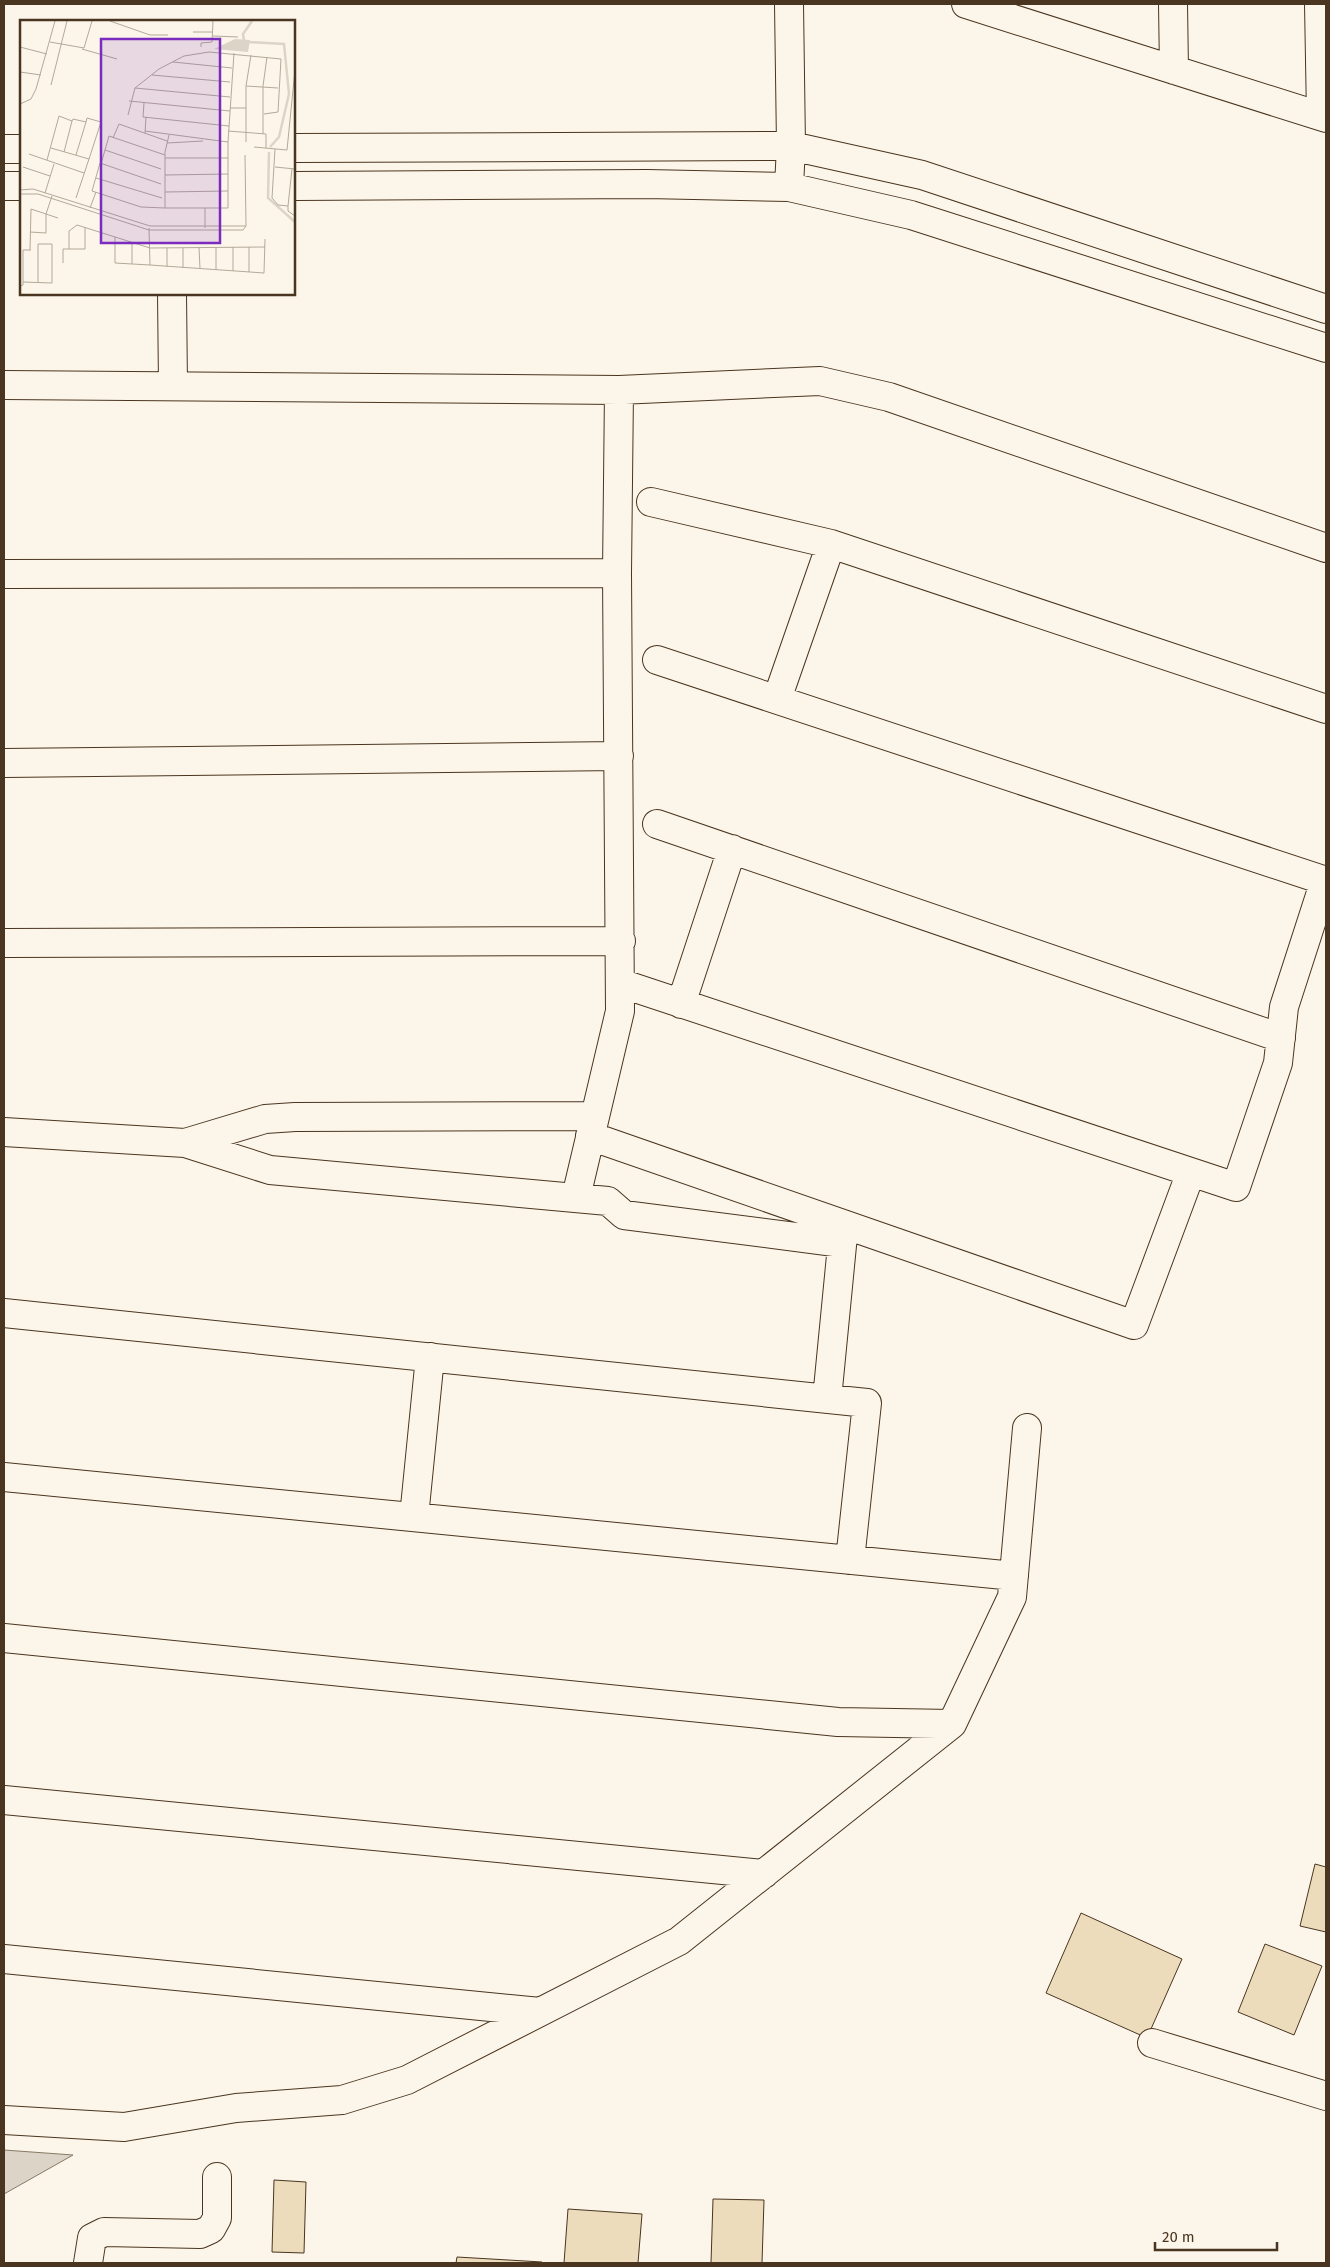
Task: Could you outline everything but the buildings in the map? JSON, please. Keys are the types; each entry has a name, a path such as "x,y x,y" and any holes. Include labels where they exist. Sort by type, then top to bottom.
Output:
{"street":[{"path":"789,4 791,146 789,187"},
{"path":"1173,4 1174,70"},
{"path":"979,6 1324,117 1319,4"},
{"path":"295,148 791,146 922,175 1326,309"},
{"path":"4,149 20,149"},
{"path":"295,186 647,184 789,187 912,215 1326,348"},
{"path":"4,186 20,186"},
{"path":"172,295 173,386"},
{"path":"4,386 619,390 820,381 889,398 1326,548"},
{"path":"576,1197 620,1011 621,941 616,573 619,390"},
{"path":"651,502 831,544 1326,709"},
{"path":"776,699 831,544"},
{"path":"4,574 616,573"},
{"path":"620,983 1236,1187 1278,1063 1284,1007 1326,881 656,660"},
{"path":"4,763 619,756"},
{"path":"657,824 1281,1038"},
{"path":"681,1004 732,849"},
{"path":"4,943 621,941"},
{"path":"185,1143 265,1119 294,1117 592,1126 843,1234 1134,1325 1191,1172"},
{"path":"4,1132 185,1143 270,1170 576,1197 608,1201 624,1215 843,1234"},
{"path":"827,1399 843,1234"},
{"path":"4,1313 867,1403 850,1560"},
{"path":"414,1517 430,1357"},
{"path":"4,2120 124,2127 236,2108 342,2100 407,2080 679,1941 952,1724 1012,1597 1027,1428"},
{"path":"4,1477 1014,1576"},
{"path":"4,1638 838,1722 952,1724"},
{"path":"4,1800 764,1874"},
{"path":"4,1959 540,2012"},
{"path":"1152,2043 1326,2096"},
{"path":"88,2263 92,2238 104,2232 183,2235 200,2234 211,2229 216,2218 216,2177"}],"shaded area":[{"path":"4,2150 73,2155 4,2194"}]}
